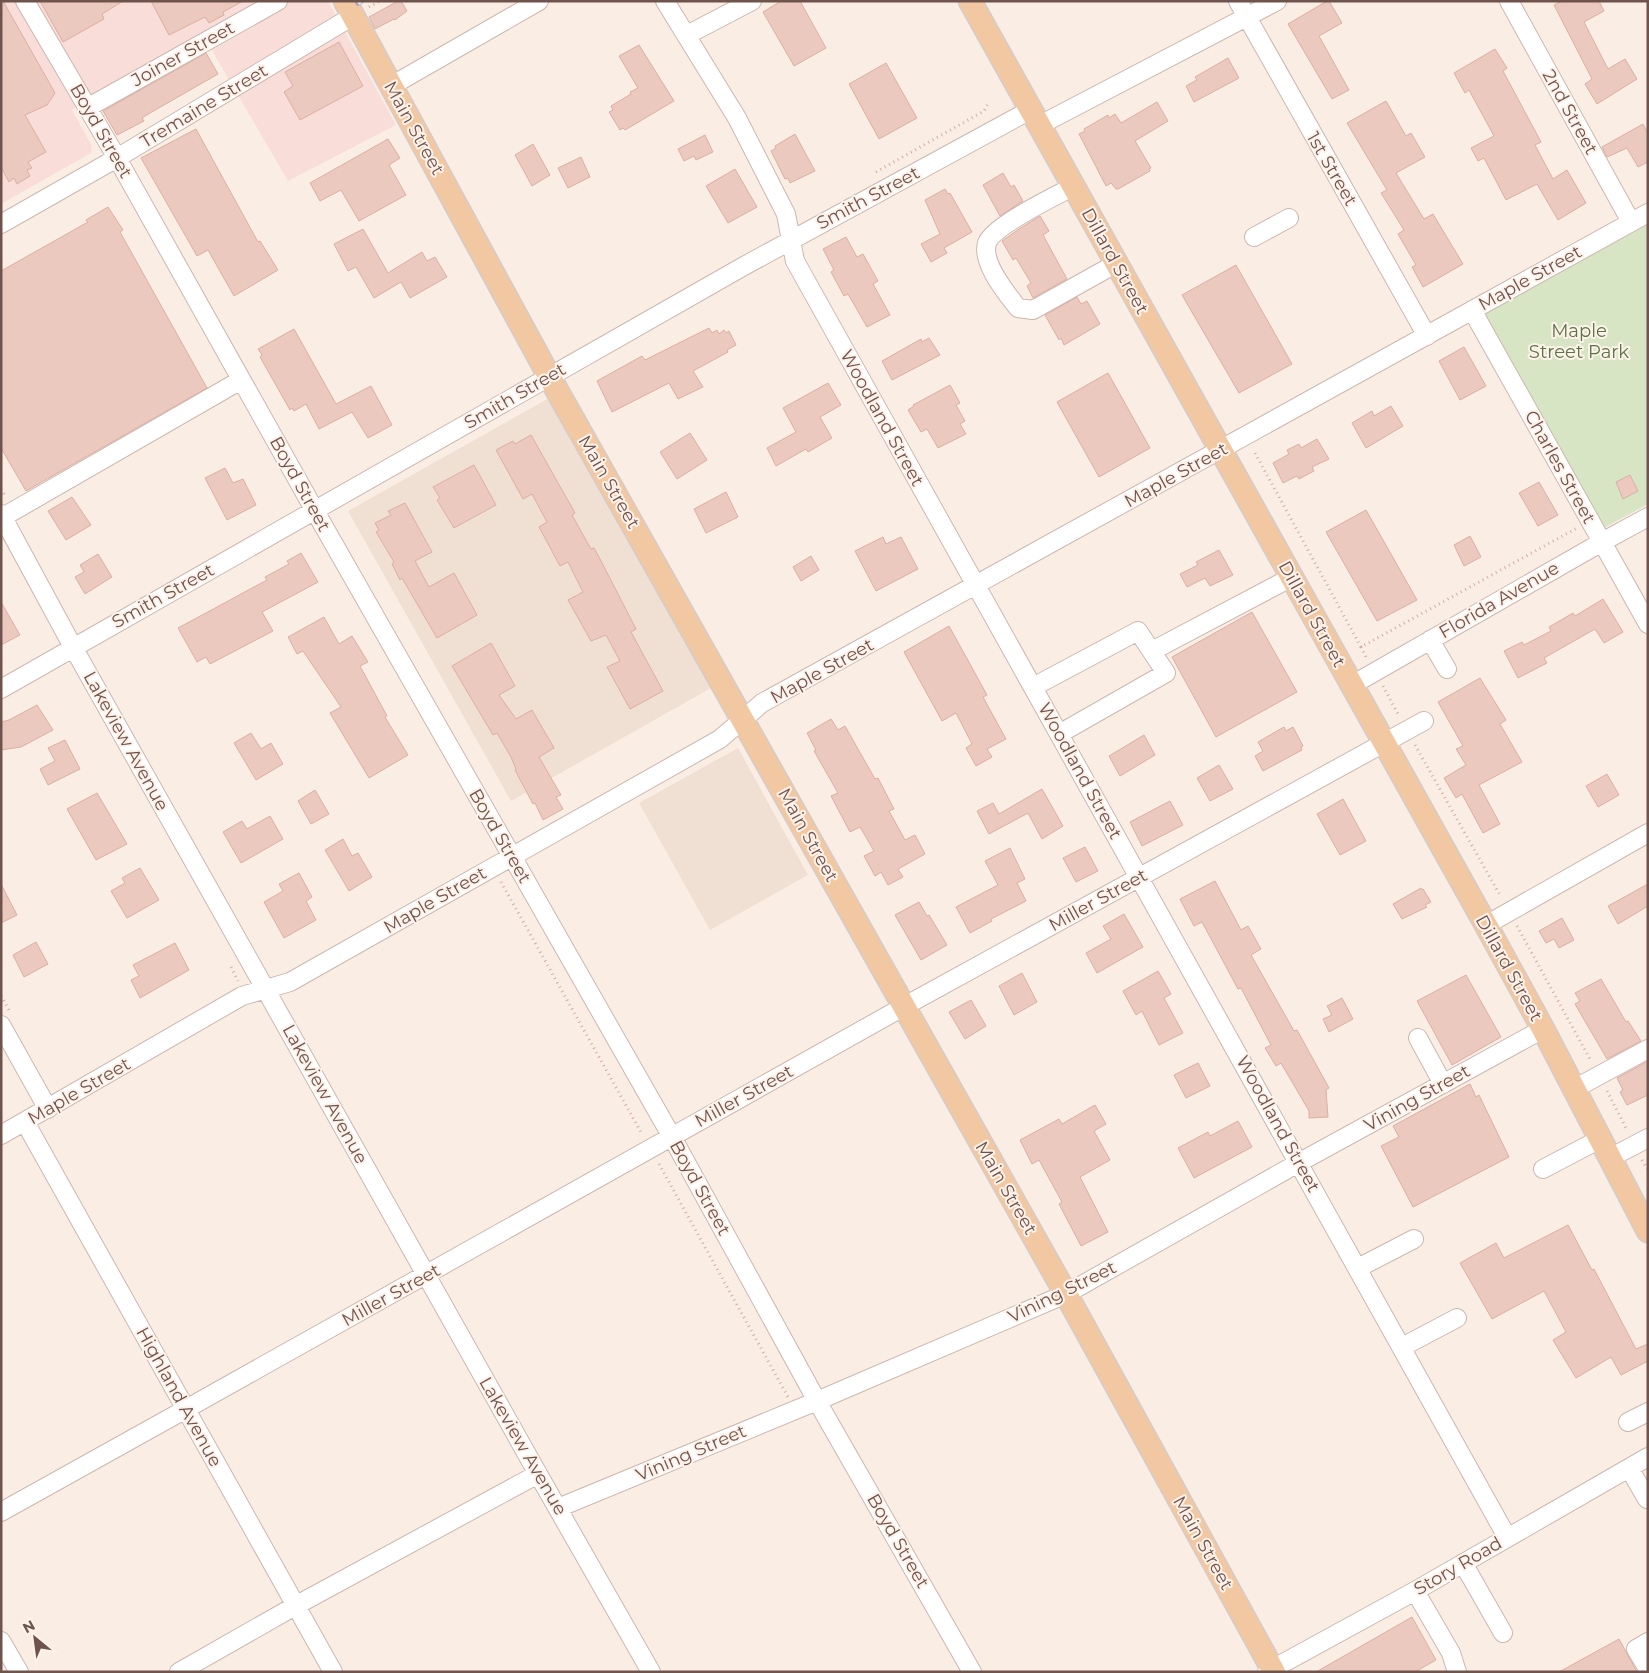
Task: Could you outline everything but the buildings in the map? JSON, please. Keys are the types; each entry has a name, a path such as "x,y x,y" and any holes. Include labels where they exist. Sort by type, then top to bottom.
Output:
{"main road":[{"name":"Dillard Street","path":"970,1 1486,925 1648,1231"},
{"name":"Main Street","path":"349,9 549,376 1066,1294 1271,1671"}],"street":[{"name":"Boyd Street","path":"25,1 117,158 315,511 672,1136 817,1401 972,1672"},
{"name":"Joiner Street","path":"87,108 278,1"},
{"path":"392,86 539,1"},
{"name":"Woodland Street","path":"665,1 736,118 782,205 786,214 795,261 1300,1162 1507,1537"},
{"path":"687,36 752,1"},
{"name":"1st Street","path":"1238,1 1427,336"},
{"name":"Smith Street","path":"1,689 791,239 1036,117 1247,18 1277,1"},
{"name":"2nd Street","path":"1509,1 1631,222"},
{"name":"Tremaine Street","path":"1,224 117,158 349,9"},
{"path":"1074,186 996,231 987,243 987,256 1001,286 1018,308 1033,310 1117,263"},
{"name":"Maple Street","path":"1,1135 242,996 290,982 720,739 762,703 1648,213"},
{"path":"1254,237 1289,218"},
{"name":"Charles Street","path":"1472,310 1648,624"},
{"path":"2,515 241,380"},
{"name":"Lakeview Avenue","path":"2,515 73,647 651,1672"},
{"name":"Florida Avenue","path":"1352,685 1648,517"},
{"path":"1152,651 1292,577"},
{"path":"1033,687 1138,631 1166,673 1059,734"},
{"path":"1430,640 1447,669"},
{"name":"Miller Street","path":"1,1512 903,1007 1424,721"},
{"path":"1486,925 1648,833"},
{"path":"6,1019 48,1109"},
{"name":"Vining Street","path":"558,1508 817,1401 1066,1294 1300,1162 1543,1030"},
{"path":"1418,1038 1443,1084"},
{"path":"1574,1089 1648,1049"},
{"name":"Highland Avenue","path":"25,1122 333,1672"},
{"path":"1543,1169 1605,1149 1648,1138"},
{"path":"1358,1268 1414,1239"},
{"path":"1402,1347 1457,1318"},
{"path":"1628,1422 1648,1412"},
{"name":"Story Road","path":"1271,1671 1648,1458"},
{"path":"1629,1468 1647,1499"},
{"path":"179,1672 295,1606 538,1474"},
{"path":"1463,1562 1503,1633"},
{"path":"1415,1591 1451,1653 1457,1672"},
{"path":"1,1641 19,1672"},
{"path":"1648,1642 1636,1649 1648,1669"}],"path":[{"path":"871,175 984,111 988,104"},
{"path":"1255,452 1361,647 1577,527"},
{"path":"495,866 503,887 795,1410"},
{"path":"230,966 238,982 230,987"},
{"path":"1,996 6,1019"}],"shaded area":[{"path":"3,1 328,1 396,125 288,181 203,35 72,110 92,146 91,153 1,204 1,3"},
{"path":"549,398 711,688 511,801 348,511"},
{"path":"738,748 808,875 710,930 639,803"}],"green space":[{"name":"Maple Street Park","path":"1648,224 1648,504 1602,529 1597,516 1483,315"}]}
